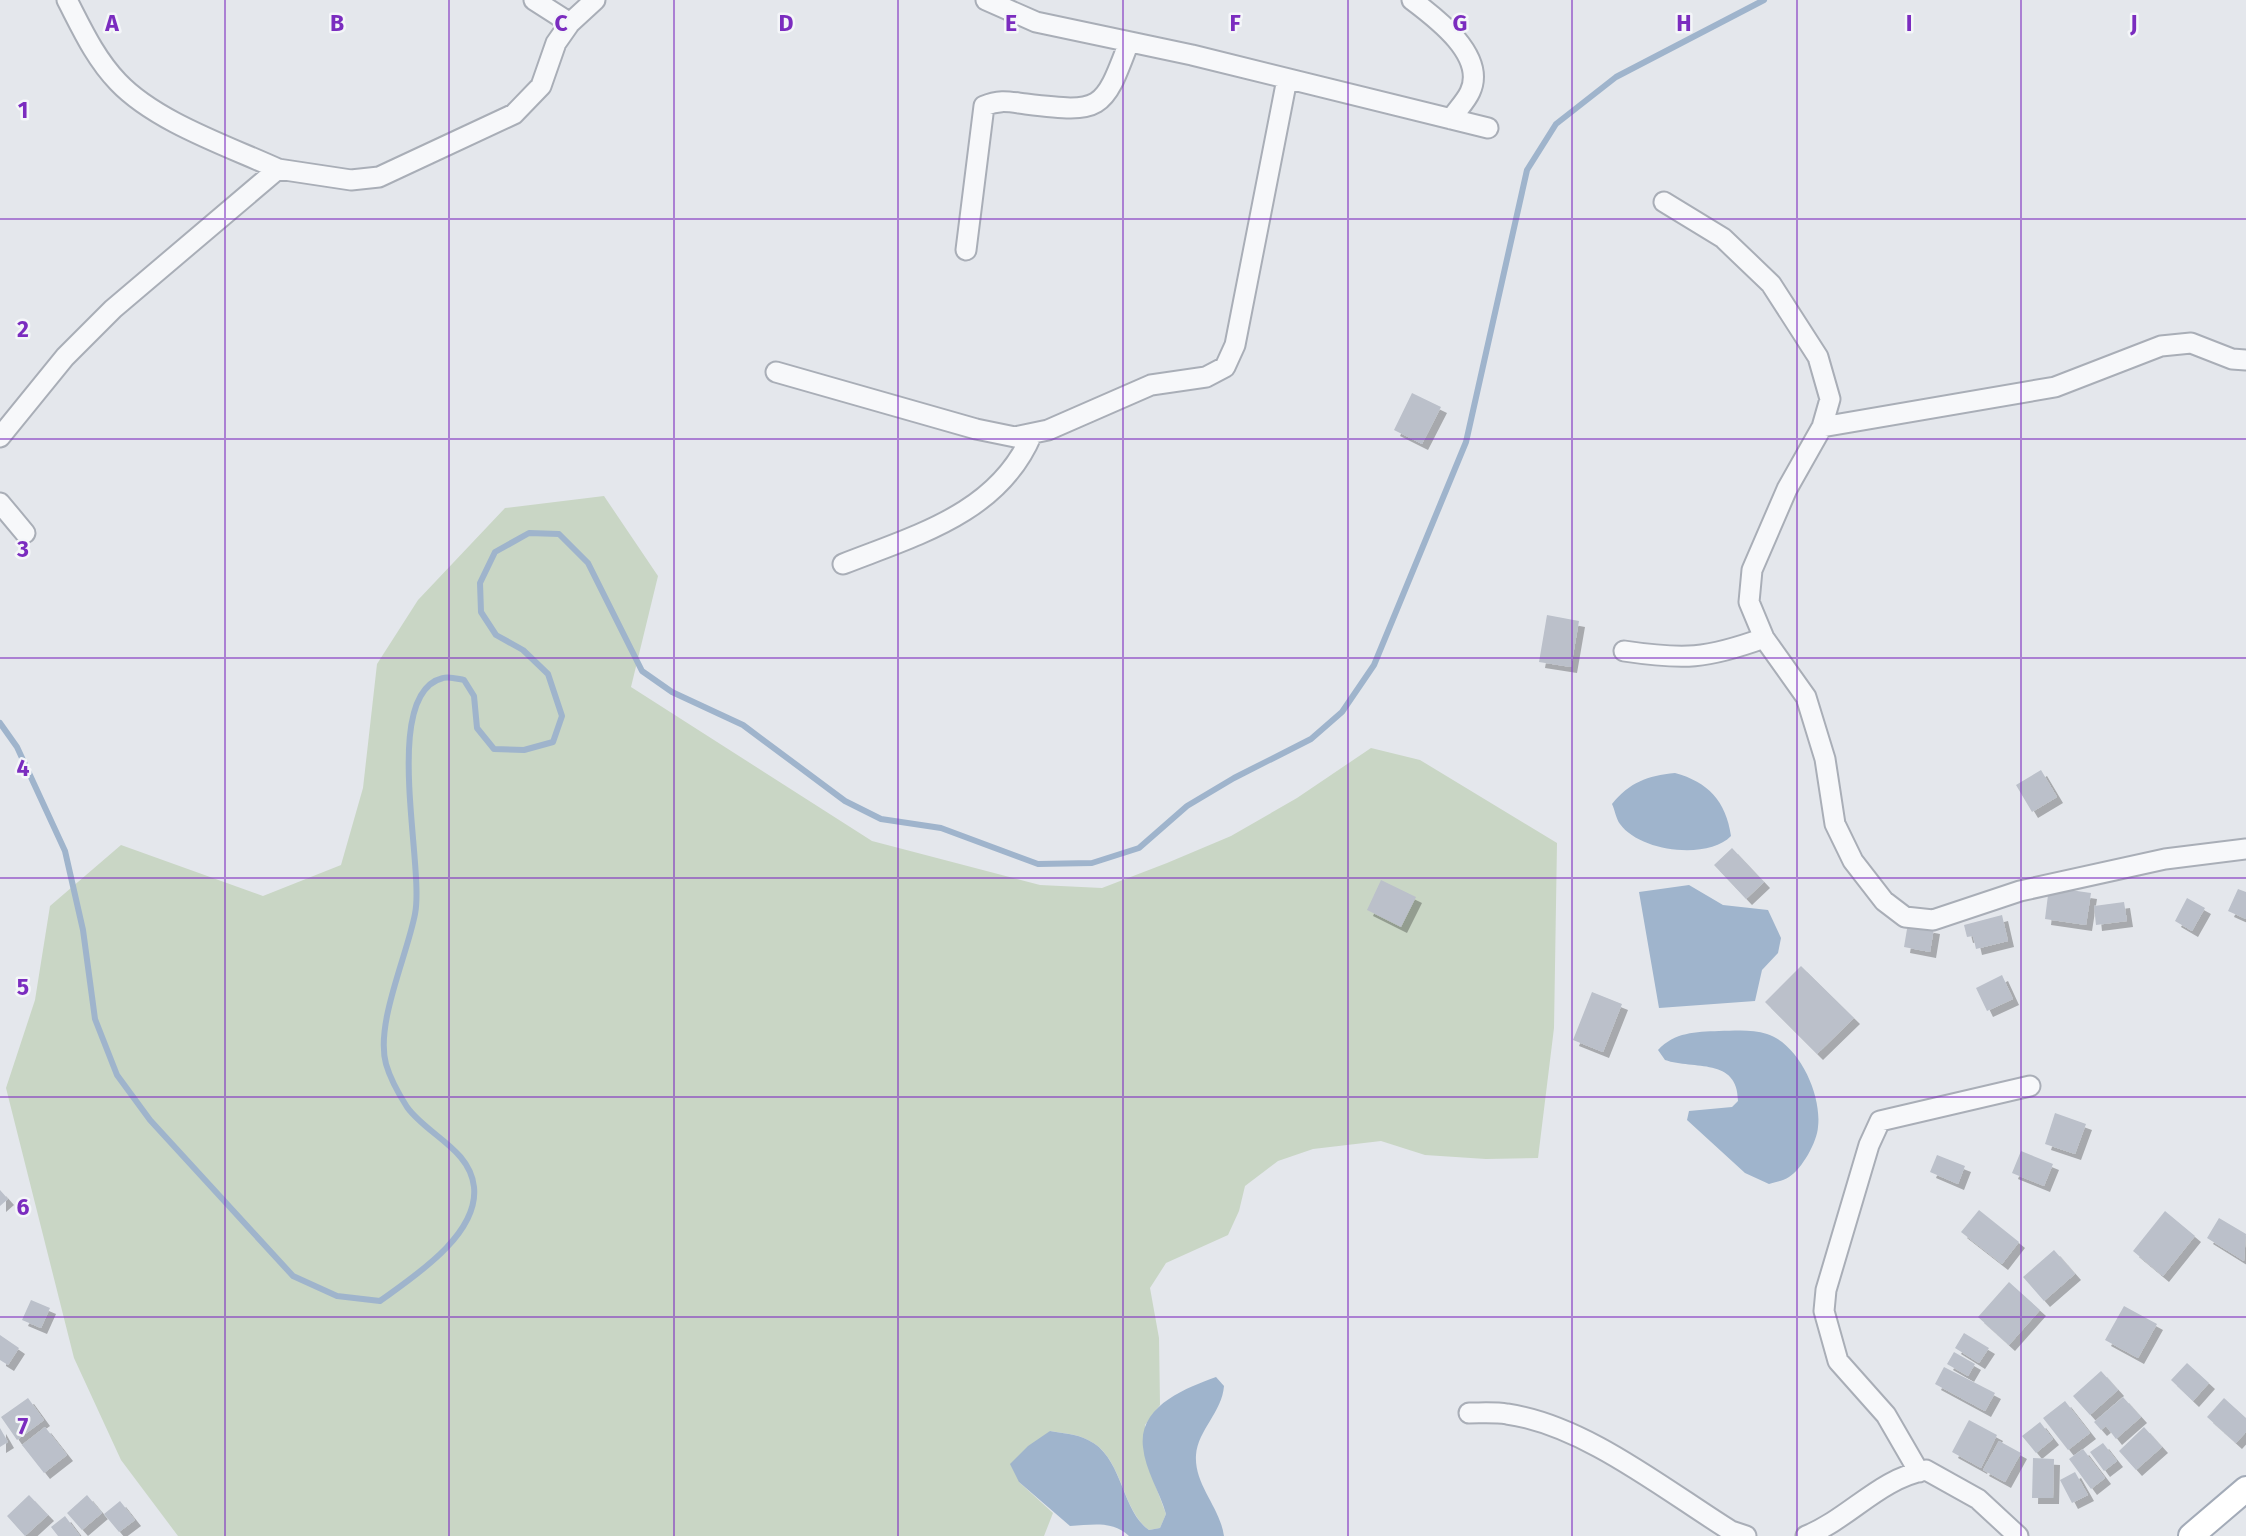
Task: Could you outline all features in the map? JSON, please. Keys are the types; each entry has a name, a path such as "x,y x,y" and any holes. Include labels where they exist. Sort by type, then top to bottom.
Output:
{"main road":[{"path":"2191,1536 2246,1489"}],"street":[{"path":"67,0 91,48 119,83 164,116 278,169 351,180 379,177 514,114 541,86 556,43 570,23 595,0"},
{"path":"534,0 570,23"},
{"path":"986,0 1036,22 1488,128"},
{"path":"1412,0 1451,29 1471,64 1473,79 1470,92 1451,119"},
{"path":"967,250 984,106 999,100 1081,108 1102,100 1111,91 1129,42"},
{"path":"776,372 976,429 1015,437 1048,430 1150,385 1206,377 1225,367 1235,345 1287,79"},
{"path":"0,438 65,357 104,319 278,169"},
{"path":"1664,202 1723,238 1771,284 1818,357 1830,399 1822,427 1787,489 1752,570 1749,602 1764,638 1806,697 1825,759 1835,824 1853,861 1884,901 1905,917 1933,920 2020,891 2165,859 2246,849"},
{"path":"1822,427 2055,387 2161,346 2190,344 2246,360"},
{"path":"843,564 935,528 986,498 1020,461 1032,434"},
{"path":"0,503 25,533"},
{"path":"1624,651 1672,658 1719,654 1764,638"},
{"path":"1919,1472 1886,1416 1838,1361 1824,1311 1826,1290 1869,1145 1880,1121 2030,1086"},
{"path":"1469,1413 1507,1413 1557,1427 1609,1455 1731,1531 1746,1536"},
{"path":"1806,1536 1831,1526 1904,1474 1926,1470 1978,1499 2018,1536"}],"green space":[{"path":"604,496 658,576 631,687 872,841 1040,885 1102,888 1231,836 1297,798 1371,748 1420,760 1557,843 1554,1028 1538,1158 1486,1159 1425,1155 1381,1141 1313,1149 1278,1161 1245,1186 1239,1211 1228,1235 1166,1263 1150,1288 1159,1338 1160,1405 1145,1425 1150,1471 1166,1514 1160,1528 1149,1530 1140,1521 1115,1470 1100,1448 1079,1436 1050,1431 1019,1482 1053,1513 1044,1536 178,1536 121,1460 74,1358 6,1088 35,1000 50,906 121,845 263,896 341,865 363,788 377,664 418,600 505,508"}],"water":[{"path":"1675,773 1697,782 1714,795 1725,813 1731,836 1720,844 1707,848 1674,849 1643,841 1620,824 1612,804 1625,790 1640,781"},
{"path":"1689,885 1723,905 1768,910 1781,938 1778,953 1762,970 1755,1001 1659,1008 1639,892"},
{"path":"1719,1031 1767,1034 1789,1048 1806,1072 1816,1100 1817,1133 1804,1162 1784,1180 1769,1184 1745,1173 1687,1120 1689,1111 1732,1107 1738,1101 1736,1087 1731,1077 1723,1071 1665,1060 1658,1050 1678,1036"},
{"path":"1216,1377 1224,1386 1222,1395 1201,1437 1196,1466 1222,1525 1224,1536 1129,1536 1109,1526 1070,1526 1019,1482 1010,1464 1028,1446 1050,1431 1084,1438 1100,1448 1108,1458 1140,1521 1149,1530 1160,1528 1166,1514 1147,1464 1143,1433 1148,1420 1166,1401"}],"building":[{"path":"1412,393 1441,407 1422,444 1394,430"},
{"path":"1547,615 1579,621 1571,667 1539,662"},
{"path":"2041,770 2057,797 2032,812 2016,785"},
{"path":"1732,848 1764,882 1746,899 1714,865"},
{"path":"1381,880 1416,897 1401,927 1367,910"},
{"path":"2049,887 2091,893 2086,925 2045,919"},
{"path":"2238,889 2246,892 2246,919 2228,911"},
{"path":"2187,898 2205,908 2192,931 2175,921"},
{"path":"2124,902 2127,921 2096,925 2094,906"},
{"path":"2002,915 2008,941 1976,949 1973,936 1967,937 1964,925"},
{"path":"1908,923 1934,928 1930,952 1904,947"},
{"path":"1801,966 1854,1018 1817,1054 1765,1002"},
{"path":"2002,975 2013,999 1987,1011 1976,988"},
{"path":"1592,992 1622,1004 1603,1052 1573,1040"},
{"path":"2055,1113 2086,1124 2075,1154 2045,1144"},
{"path":"2021,1151 2053,1164 2044,1186 2012,1173"},
{"path":"1937,1155 1965,1166 1958,1184 1930,1172"},
{"path":"0,1190 8,1199 0,1206"},
{"path":"1979,1210 2019,1242 2002,1264 1961,1232"},
{"path":"2165,1211 2195,1236 2163,1276 2133,1251"},
{"path":"2219,1218 2246,1234 2244,1261 2207,1238"},
{"path":"2054,1250 2075,1274 2044,1301 2023,1277"},
{"path":"2009,1282 2040,1310 2009,1345 1978,1317"},
{"path":"31,1300 50,1308 41,1328 22,1320"},
{"path":"2124,1306 2157,1324 2138,1358 2105,1340"},
{"path":"1964,1333 1989,1348 1979,1363 1955,1348"},
{"path":"0,1335 19,1348 8,1365 0,1360"},
{"path":"1954,1352 1975,1364 1968,1376 1947,1364"},
{"path":"2187,1363 2209,1383 2193,1401 2171,1380"},
{"path":"1944,1367 1995,1393 1985,1411 1935,1384"},
{"path":"2101,1371 2118,1390 2090,1415 2073,1396"},
{"path":"2123,1397 2141,1417 2116,1439 2106,1426 2101,1430 2094,1422"},
{"path":"28,1398 44,1420 17,1440 1,1417"},
{"path":"2224,1398 2246,1418 2246,1432 2236,1443 2207,1417"},
{"path":"2065,1401 2090,1433 2068,1450 2043,1418"},
{"path":"1969,1420 1997,1435 1981,1468 1952,1452"},
{"path":"2040,1422 2053,1439 2036,1453 2022,1436"},
{"path":"45,1427 67,1455 44,1473 22,1445"},
{"path":"2144,1427 2162,1447 2136,1470 2119,1451"},
{"path":"0,1428 8,1442 0,1447"},
{"path":"1999,1441 2021,1453 2005,1482 1983,1470"},
{"path":"2103,1443 2117,1461 2104,1471 2090,1452"},
{"path":"2083,1449 2105,1478 2091,1489 2069,1459"},
{"path":"2033,1458 2054,1459 2053,1498 2032,1498"},
{"path":"2075,1472 2088,1495 2072,1503 2060,1480"},
{"path":"29,1495 48,1515 25,1536 7,1516"},
{"path":"87,1495 102,1513 82,1530 67,1513"},
{"path":"120,1501 135,1520 119,1532 104,1514"},
{"path":"65,1516 80,1536 58,1536 51,1527"}],"waterway":[{"path":"0,723 17,747 65,851 83,930 95,1019 117,1075 150,1120 293,1276 337,1296 380,1301 441,1253 466,1222 473,1205 474,1187 465,1162 407,1107 390,1075 384,1048 388,1010 415,914 409,784 409,747 413,714 424,690 448,677 464,680 474,696 477,728 494,749 524,750 553,742 562,716 548,674 523,650 496,635 481,612 480,583 495,552 529,533 559,534 588,563 642,671 672,692 743,725 845,801 881,819 941,828 1038,864 1092,863 1139,848 1187,806 1234,778 1311,739 1342,712 1374,665 1466,442 1527,170 1556,124 1616,77 1764,0"}]}
